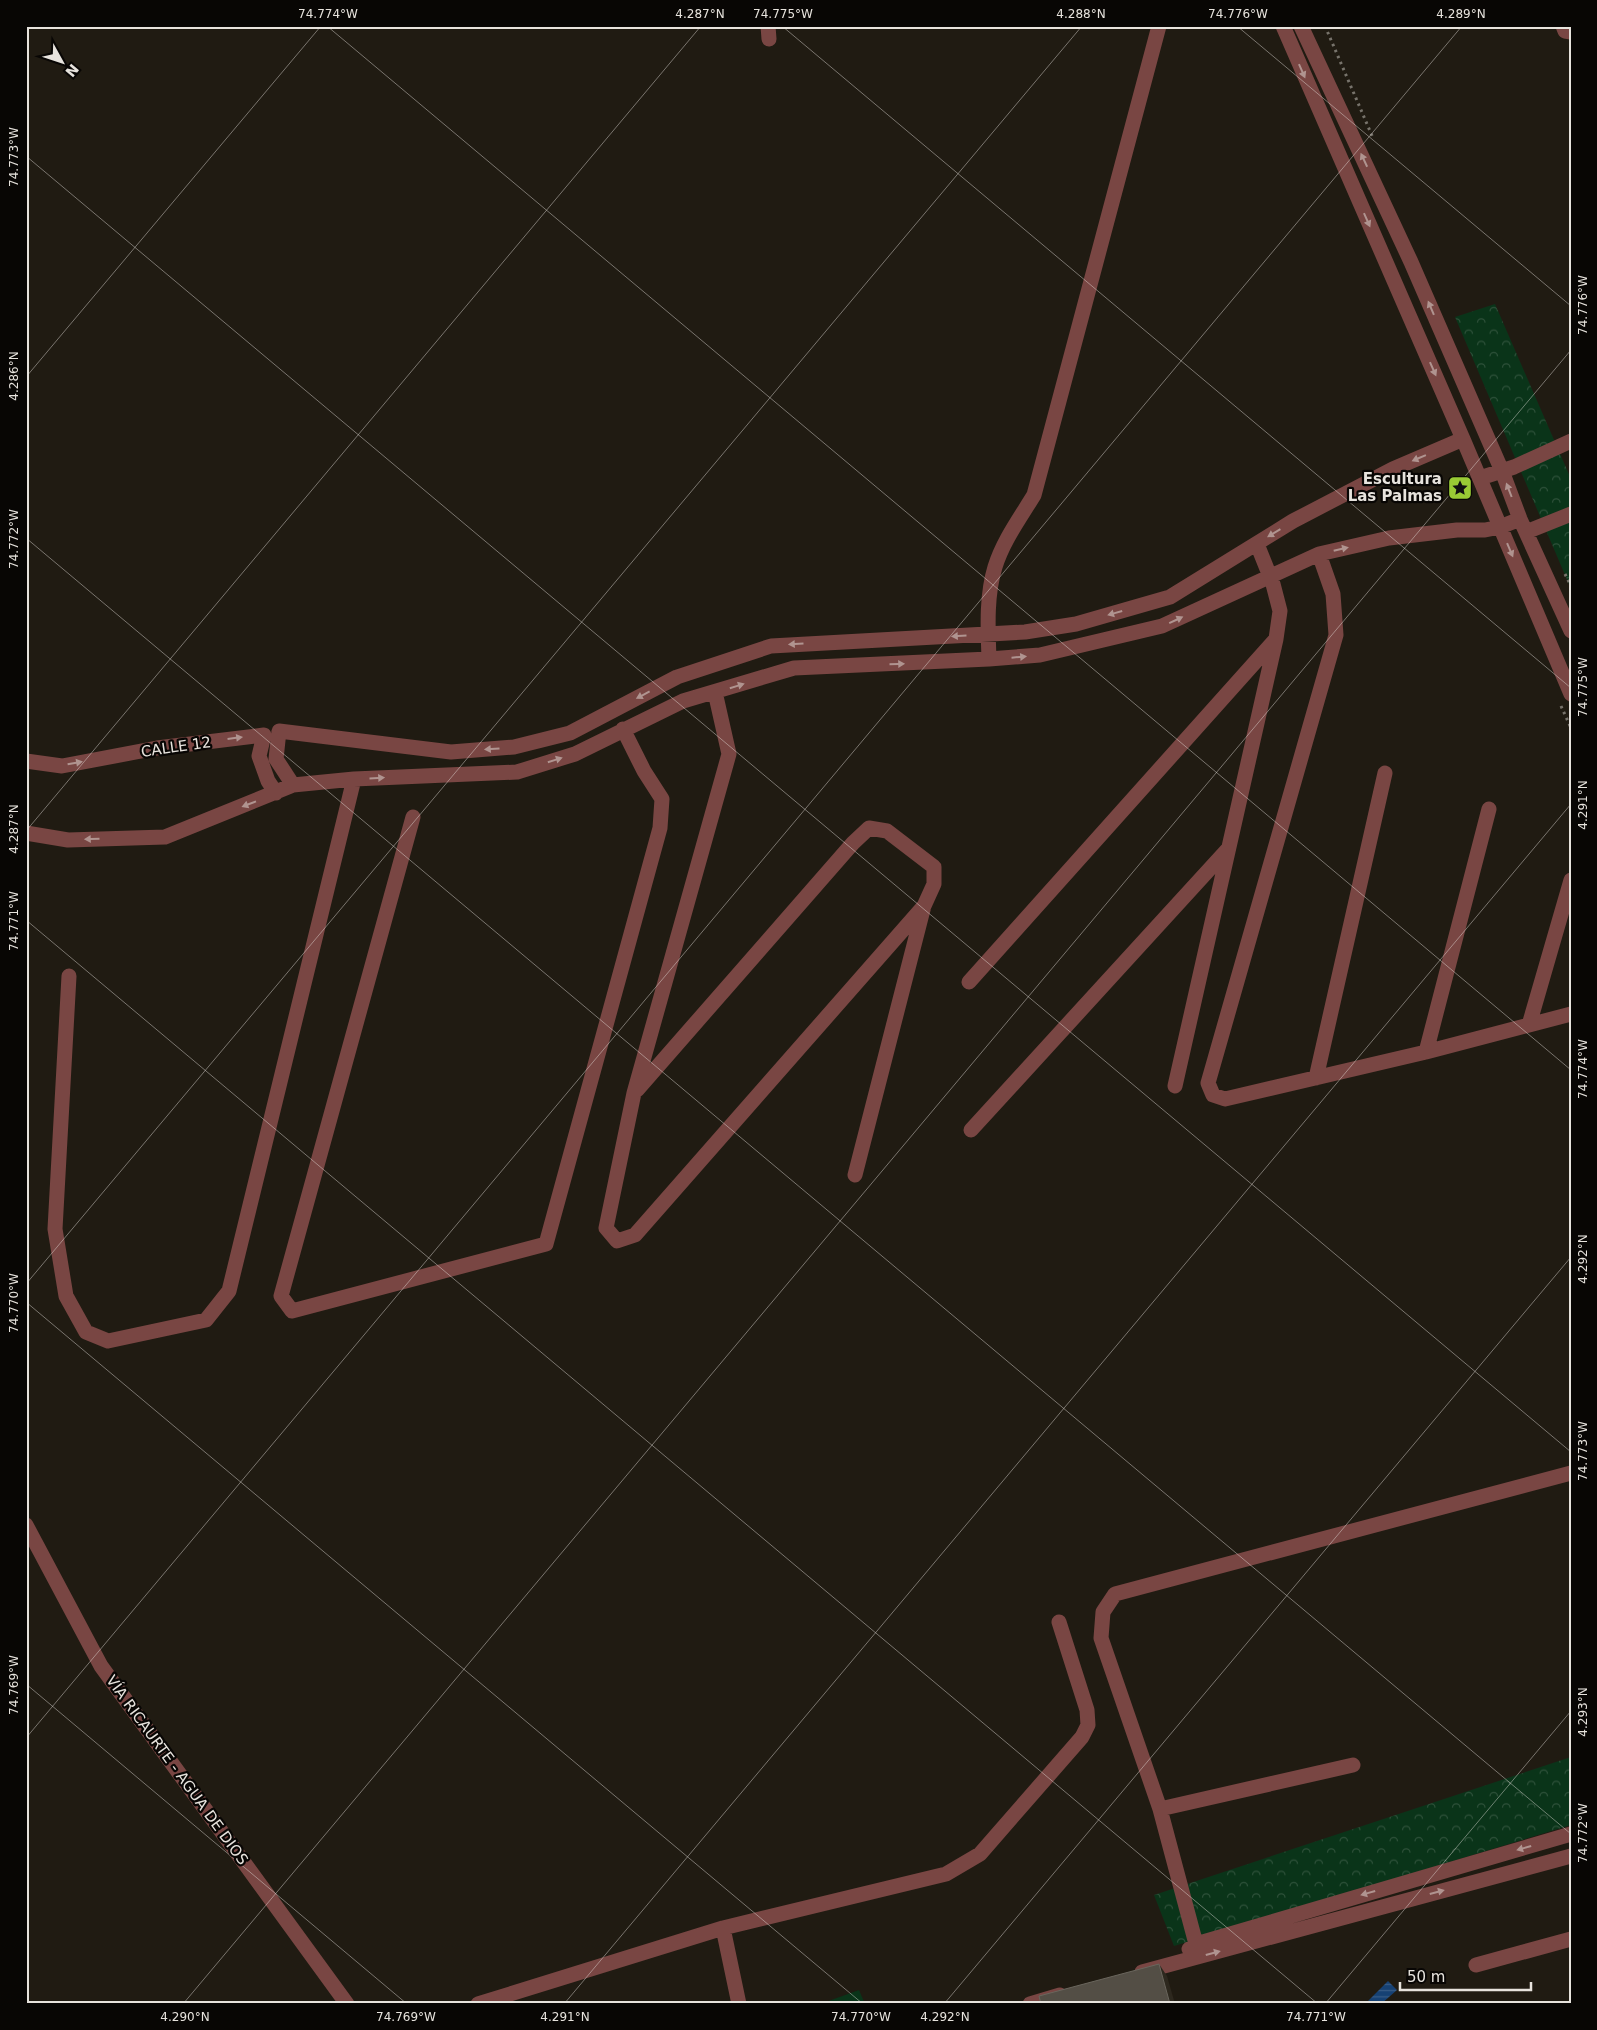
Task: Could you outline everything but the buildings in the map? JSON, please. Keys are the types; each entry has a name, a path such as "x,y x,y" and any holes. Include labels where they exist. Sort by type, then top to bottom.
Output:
{"street":[{"path":"989,659 988,634 992,581 996,565 1007,540 1034,495 1159,26"},
{"path":"1282,26 1480,478 1571,694"},
{"path":"1302,26 1411,262 1502,471 1523,525 1571,631"},
{"path":"1563,26 1565,31 1571,32"},
{"path":"293,785 276,759 279,731 451,752 514,747 570,733 677,677 771,646 1025,632 1076,624 1170,597 1294,521 1393,469 1463,439"},
{"path":"1480,478 1502,471 1571,440"},
{"path":"26,833 68,840 165,837 293,785 354,779 517,772 575,754 623,729 684,702 794,668 1040,655 1162,626 1319,554 1389,538 1523,525 1571,514"},
{"path":"1175,1086 1276,639 1280,611 1270,577 1257,544"},
{"path":"1319,554 1333,594 1336,635 1208,1083 1213,1096 1225,1099 1426,1052 1571,1014"},
{"path":"969,982 1276,639"},
{"path":"677,677 684,702"},
{"path":"715,692 729,754 634,1093 606,1228 617,1241 635,1236 924,906"},
{"path":"413,817 281,1296 292,1311 546,1244 660,828 662,799 644,770 623,729"},
{"path":"570,733 575,754"},
{"name":"CALLE 12","path":"26,761 62,766 157,748 264,735 259,756 268,781 276,793"},
{"path":"1316,1078 1386,773"},
{"path":"70,976 55,1229 66,1296 86,1332 108,1341 206,1320 229,1291 354,779"},
{"path":"1426,1052 1490,809"},
{"path":"634,1093 853,843 869,828 887,831 934,866 934,884 924,906 855,1174"},
{"path":"971,1130 1228,849"},
{"path":"1529,1025 1571,880"},
{"path":"1196,1944 1160,1809 1101,1638 1103,1612 1116,1594 1571,1473"},
{"name":"VÍA RICAURTE - AGUA DE DIOS","path":"26,1525 101,1666 347,2004"},
{"path":"478,2004 723,1928 946,1874 980,1854 1082,1737 1088,1725 1087,1710 1059,1622"},
{"path":"1160,1809 1353,1765"},
{"path":"1166,1966 1196,1944 1571,1834"},
{"path":"1130,1976 1571,1856"},
{"path":"723,1928 739,2004"},
{"path":"1476,1965 1571,1939"},
{"path":"1030,2004 1075,1991"}],"green space":[{"path":"1495,304 1571,479 1571,589 1455,317"},
{"path":"1571,1757 1571,1825 1174,1946 1154,1895"},
{"path":"859,1990 865,2004 820,2004"}],"water":[{"path":"1388,1981 1397,1990 1381,2004 1370,2004 1368,2001"}],"place":[{"name":"Escultura Las Palmas","path":"1460,488"}]}
